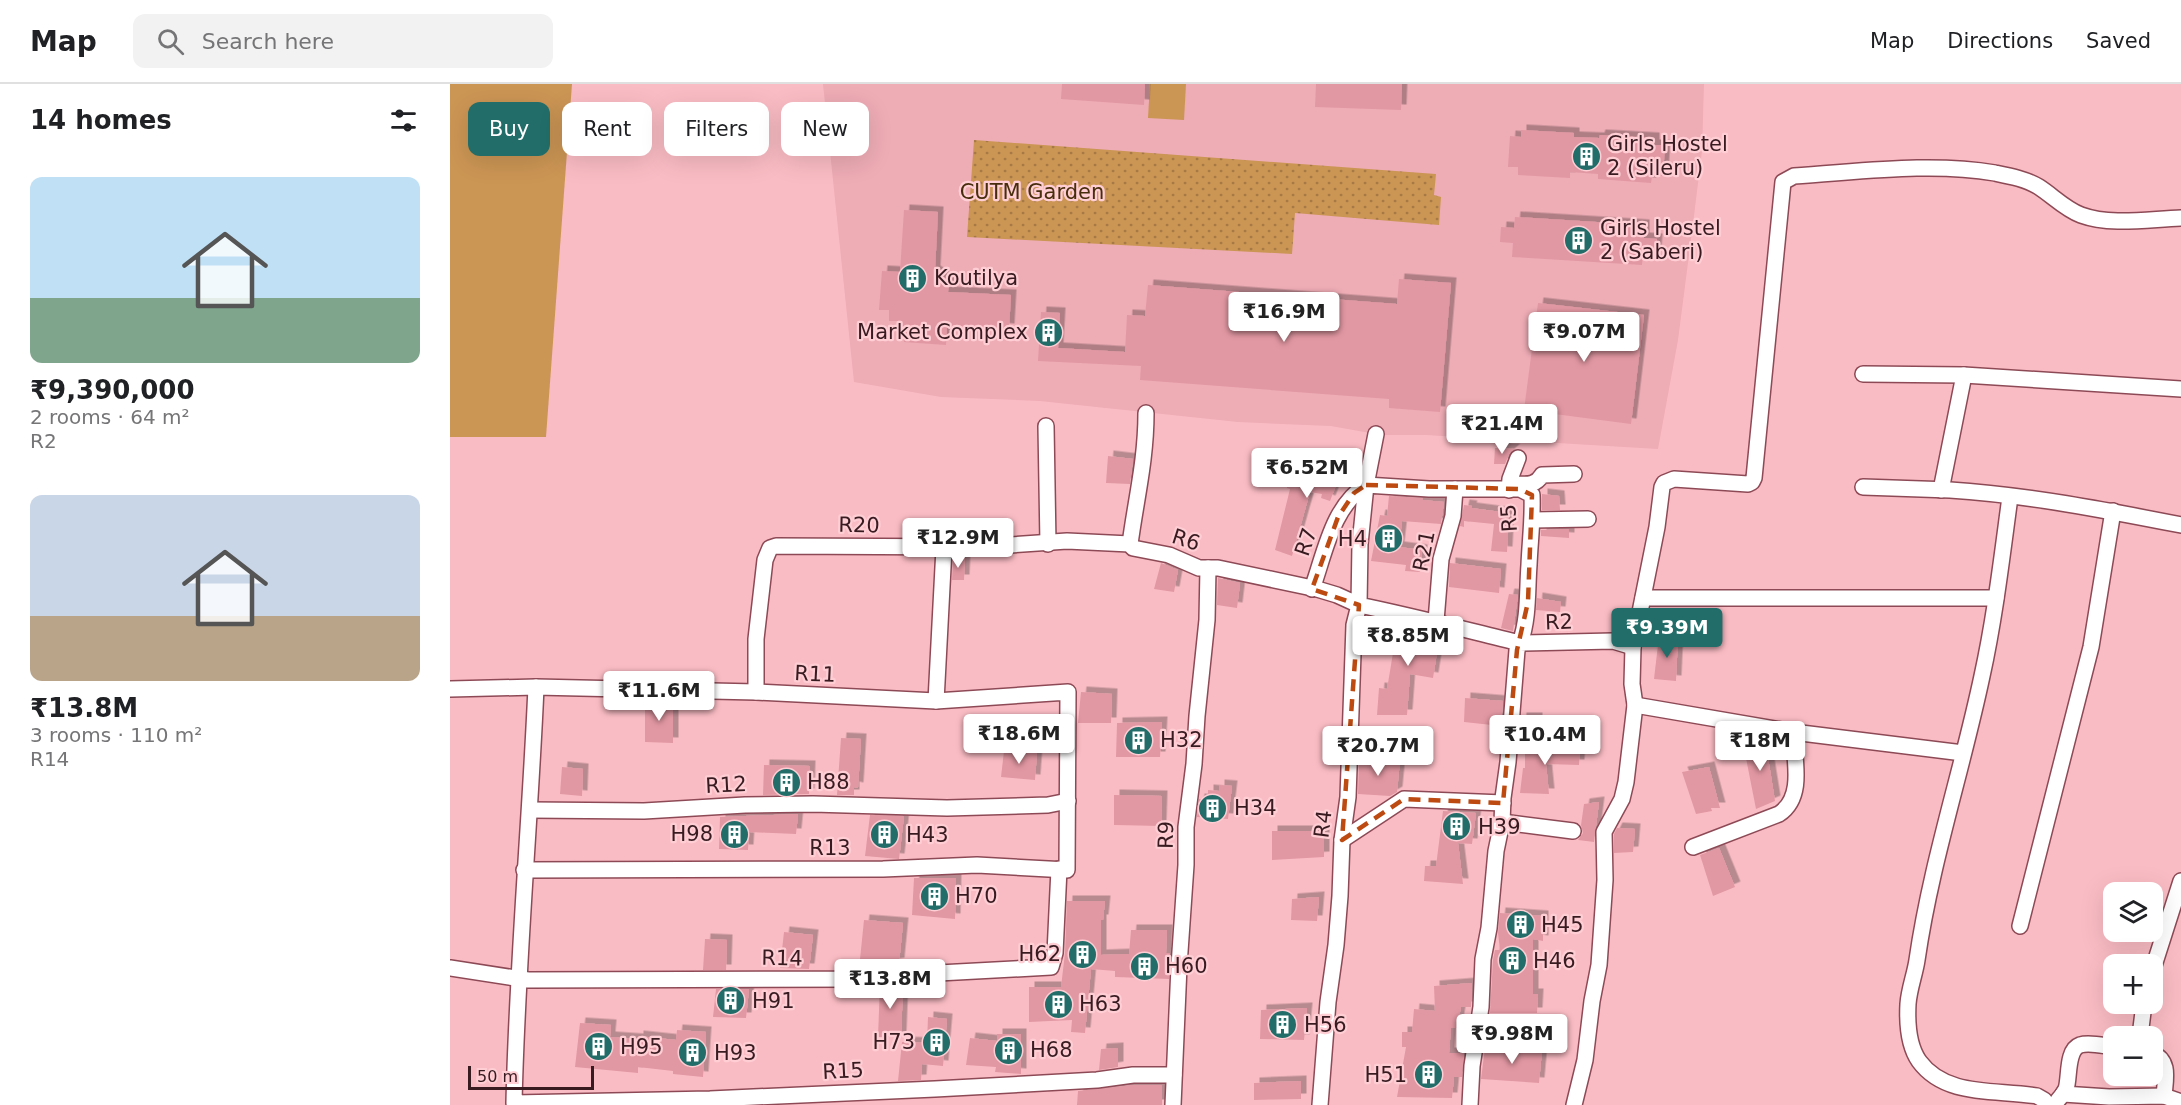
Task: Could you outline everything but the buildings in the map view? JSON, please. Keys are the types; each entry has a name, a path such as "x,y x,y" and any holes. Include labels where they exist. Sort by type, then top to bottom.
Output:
{"street":[{"path":"1574,1105 1585,1060 1599,965 1605,880 1604,832 1622,799 1630,760 1635,705 1632,684 1634,647 1657,527 1662,488 1664,483 1674,479 1748,484 1754,478 1783,182 1788,177 1908,169 1994,173 2019,178 2037,186 2071,210 2096,219 2181,218"},
{"path":"1863,374 1965,375 2181,389"},
{"path":"1941,490 1965,375"},
{"path":"1130,544 1138,506 1146,445 1146,413"},
{"path":"1046,426 1048,544"},
{"path":"1376,434 1366,485 1360,544 1359,605 1436,621 1474,633 1520,643"},
{"path":"1510,487 1518,458"},
{"path":"1532,490 1542,475 1574,474"},
{"name":"R5","path":"1366,485 1455,489 1510,487 1532,490 1533,520 1528,602 1520,643"},
{"name":"R7","path":"1312,589 1338,517 1354,493 1366,485"},
{"path":"1863,487 1941,490 2010,497 2180,521"},
{"name":"R21","path":"1436,621 1441,559 1453,516 1455,489"},
{"path":"2010,497 1982,676 1920,934 1908,1001 1911,1045 1918,1060 1933,1076 1951,1086 2037,1096 2049,1105 2063,1094 2067,1087 2072,1055 2076,1048 2080,1045 2103,1046"},
{"path":"2020,926 2091,647 2113,511"},
{"path":"1533,520 1588,519"},
{"name":"R20","path":"756,692 756,639 765,560 770,548 776,546 944,548 1048,544 1067,541 1130,544"},
{"name":"R6","path":"1130,544 1133,548 1169,555 1199,567 1218,567 1276,579 1337,595 1359,605"},
{"path":"936,701 944,548"},
{"name":"R9","path":"1173,1105 1186,827 1207,620 1208,567"},
{"path":"1643,598 1996,598"},
{"name":"R4","path":"1320,1105 1328,1002 1336,945 1342,840 1348,797 1354,625 1359,605"},
{"name":"R2","path":"1470,1105 1472,1066 1481,1007 1483,959 1489,928 1496,851 1502,822 1516,657 1520,643 1614,641 1634,647"},
{"name":"R11","path":"450,689 536,687 756,692 936,701 1068,692 1068,801"},
{"name":"R15","path":"536,687 530,810 524,870 514,1104 839,1094 1174,1075"},
{"path":"1635,705 1793,732 1963,753"},
{"path":"1693,847 1779,814 1786,809 1792,802 1796,791 1793,732"},
{"path":"1342,840 1404,799 1503,803"},
{"path":"1059,869 1067,870 1068,801"},
{"name":"R12","path":"530,810 644,811 802,804 947,808 1048,805 1068,801"},
{"path":"1502,822 1573,831"},
{"name":"R13","path":"524,870 883,869 977,865 1059,869"},
{"name":"R14","path":"450,968 519,979 597,981 857,979 893,972 920,974 1051,967 1055,953 1059,869"},
{"path":"2158,954 2181,880"},
{"path":"2163,1060 2165,1063 2164,1096"},
{"path":"2063,1094 2109,1097 2164,1096 2181,1102"}],"highlighted area":[{"path":"1366,485 1520,489 1532,495 1528,602 1517,650 1503,803 1404,799 1342,840 1359,605 1312,589 1338,517 1354,493"}],"shaded area":[{"path":"823,84 1704,84 1702,151 1692,232 1678,340 1658,449 1426,435 1381,435 1331,426 1238,422 1040,401 941,397 854,382 830,156 869,156 869,102 825,102"}],"green space":[{"path":"450,84 572,84 571,102 562,102 562,156 567,156 546,437 450,437"},
{"path":"1150,84 1186,84 1184,120 1148,118"},
{"name":"CUTM Garden","path":"974,140 1436,174 1434,195 1441,197 1439,225 1295,213 1292,254 967,237"}],"place":[{"name":"Girls Hostel 2 (Sileru)","path":"1586,156"},
{"name":"Girls Hostel 2 (Saberi)","path":"1579,240"},
{"name":"Koutilya","path":"913,278"},
{"name":"Market Complex","path":"1049,332"},
{"name":"H4","path":"1388,539"},
{"name":"H32","path":"1139,740"},
{"name":"H88","path":"786,782"},
{"name":"H34","path":"1213,808"},
{"name":"H39","path":"1457,827"},
{"name":"H98","path":"734,834"},
{"name":"H43","path":"885,835"},
{"name":"H70","path":"934,896"},
{"name":"H45","path":"1520,925"},
{"name":"H62","path":"1082,954"},
{"name":"H46","path":"1512,961"},
{"name":"H60","path":"1144,966"},
{"name":"H91","path":"731,1001"},
{"name":"H63","path":"1058,1004"},
{"name":"H56","path":"1283,1025"},
{"name":"H73","path":"936,1042"},
{"name":"H95","path":"599,1047"},
{"name":"H68","path":"1009,1050"},
{"name":"H93","path":"693,1053"},
{"name":"H51","path":"1428,1075"}]}
